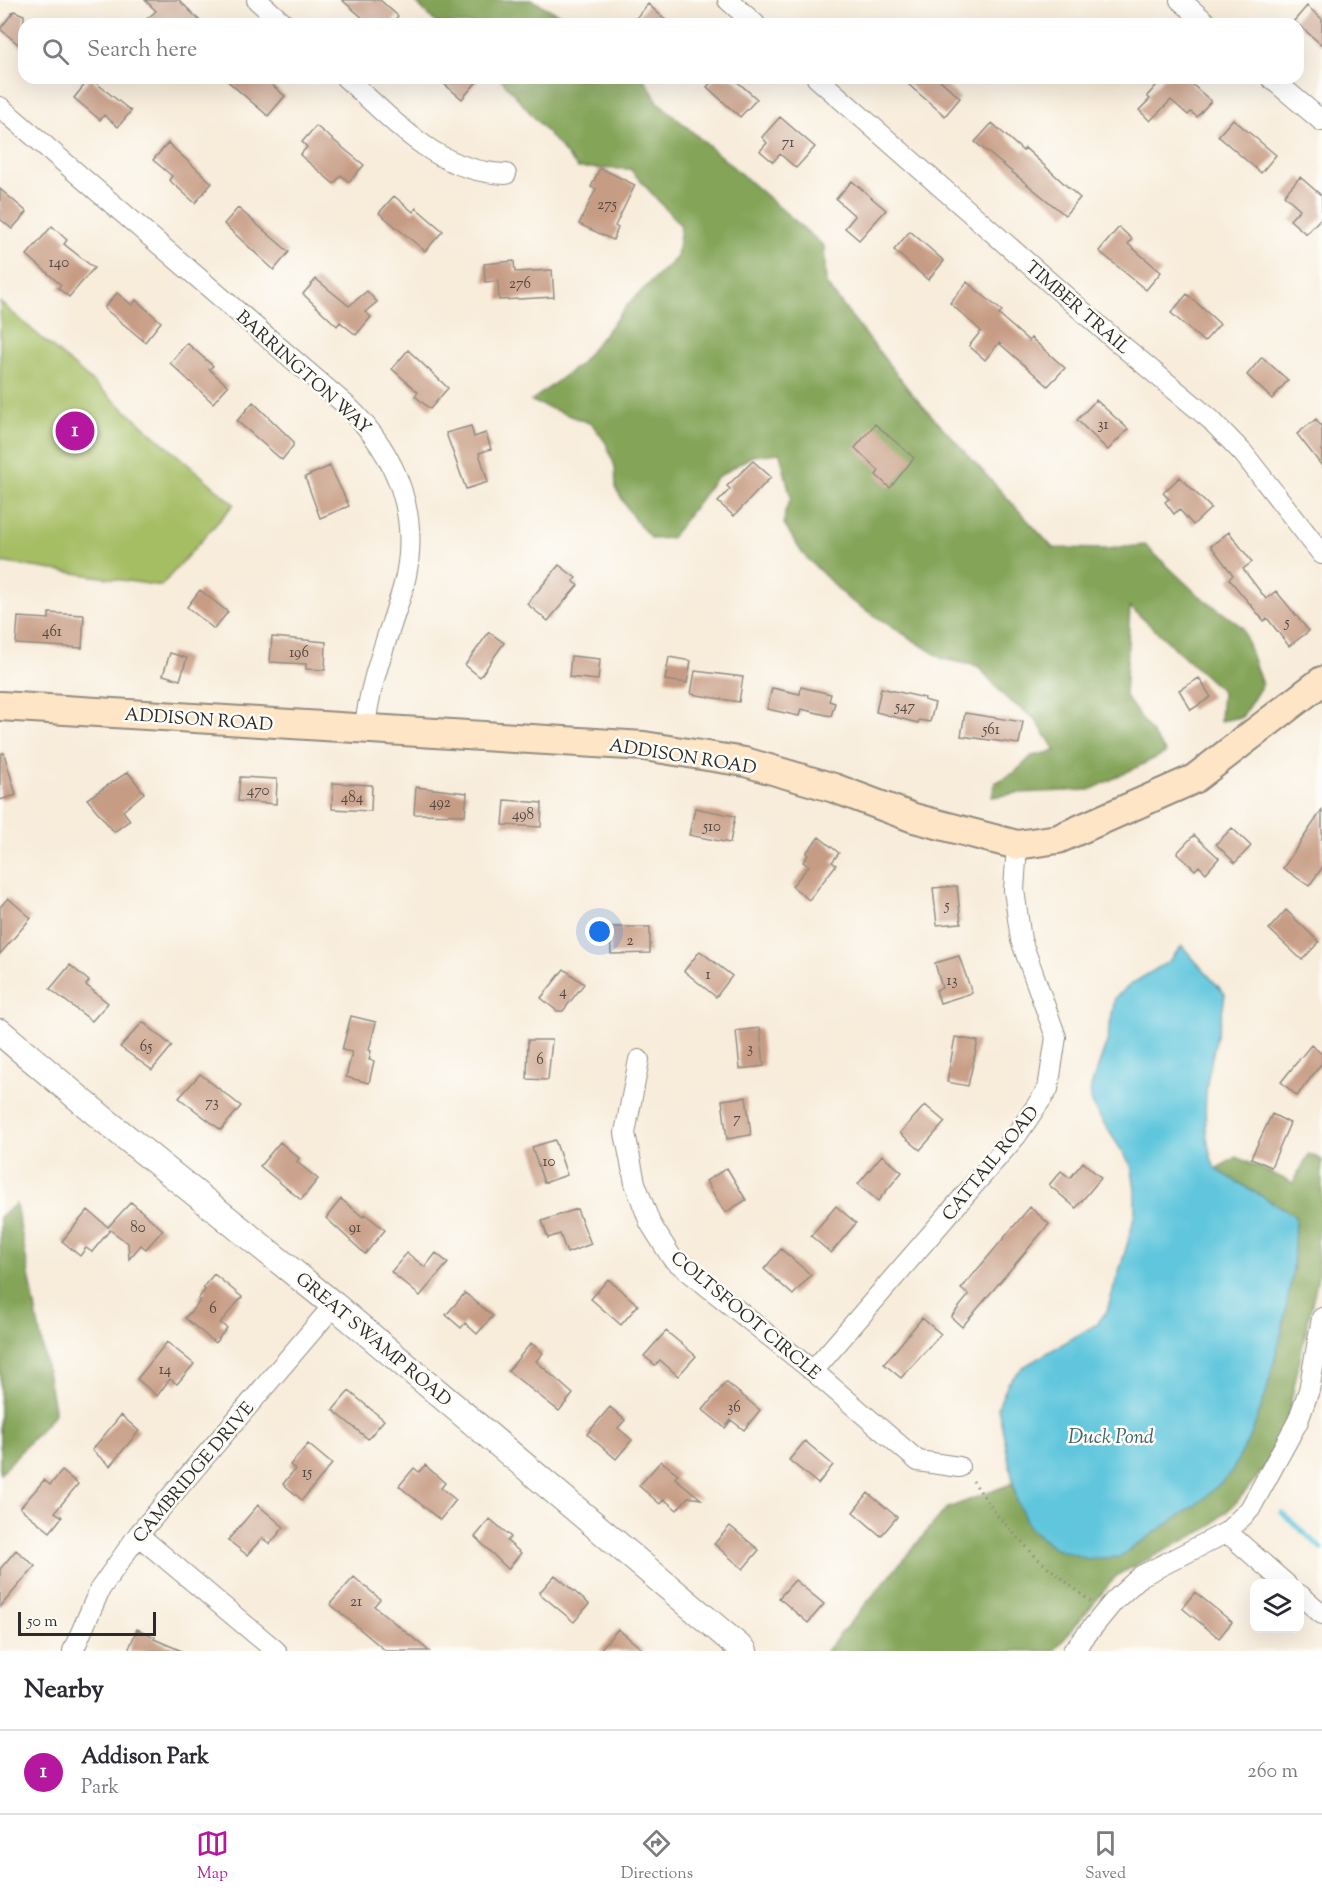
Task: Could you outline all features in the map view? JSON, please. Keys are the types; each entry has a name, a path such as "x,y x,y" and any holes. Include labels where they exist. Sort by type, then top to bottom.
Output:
{"main road":[{"name":"ADDISON ROAD","path":"0,706 644,746 745,762 834,788 914,818 1017,845 1058,839 1194,779 1322,681"}],"street":[{"path":"257,0 277,18"},
{"path":"728,0 748,18"},
{"path":"1180,0 1201,18"},
{"path":"353,84 439,157 476,171 506,174"},
{"name":"TIMBER TRAIL","path":"824,84 1114,339 1210,419 1243,453 1322,554"},
{"path":"1278,84 1322,122"},
{"name":"BARRINGTON WAY","path":"0,107 347,406 362,420 386,452 404,490 409,549 403,586 369,699 365,729"},
{"name":"CATTAIL ROAD","path":"813,1371 1016,1136 1048,1089 1056,1038 1022,940 1014,890 1017,845"},
{"name":"GREAT SWAMP ROAD","path":"0,1032 102,1118 334,1305 744,1651"},
{"name":"COLTSFOOT CIRCLE","path":"639,1060 626,1133 635,1183 650,1223 672,1258 813,1371 918,1461 959,1467"},
{"name":"CAMBRIDGE DRIVE","path":"73,1651 100,1589 138,1535 334,1305"},
{"path":"1073,1651 1105,1612 1141,1576 1227,1532 1250,1509 1316,1391 1322,1318"},
{"path":"1227,1532 1280,1579"},
{"path":"138,1535 276,1651"},
{"path":"1304,1599 1322,1614"}],"path":[{"path":"959,1467 981,1489 997,1515 1037,1558 1105,1612"}],"green space":[{"path":"414,0 532,0 566,18 431,18"},
{"path":"505,84 648,84 658,102 824,246 826,284 912,394 1053,548 1107,549 1145,545 1196,593 1242,627 1262,685 1242,717 1220,721 1222,691 1130,607 1125,696 1166,753 1090,790 1018,793 992,797 995,783 1014,773 1032,756 1056,751 1035,719 1006,698 978,666 943,659 848,599 802,553 784,524 785,511 791,498 780,453 752,456 716,478 671,538 652,539 634,519 616,489 615,467 606,443 592,424 531,401 580,364 630,302 677,257 681,226 630,169 578,168"},
{"path":"0,302 234,504 161,586 0,562"},
{"path":"1309,1154 1322,1160 1322,1220 1317,1244 1319,1272 1287,1419 1264,1469 1235,1504 1207,1529 1117,1575 1054,1651 826,1651 946,1509 1013,1483 1017,1501 1266,1394 1293,1269 1295,1216 1215,1169 1237,1157 1293,1183"},
{"path":"16,1204 55,1414 0,1474 0,1217"}],"water":[{"name":"Duck Pond","path":"1182,946 1225,994 1206,1096 1207,1134 1211,1158 1215,1169 1295,1216 1293,1269 1282,1331 1266,1394 1251,1435 1231,1473 1201,1501 1119,1557 1088,1559 1053,1548 1029,1527 1017,1501 998,1407 1008,1383 1023,1367 1097,1324 1107,1311 1130,1235 1135,1212 1135,1188 1131,1165 1094,1108 1090,1098 1091,1087 1107,1042 1115,998 1131,984 1168,962"}],"building":[{"path":"145,0 179,0 197,18 148,18 156,11"},
{"path":"342,0 380,0 398,16 396,18 363,18"},
{"path":"648,4 663,18 636,18"},
{"path":"1307,6 1322,19 1322,45 1304,30 1304,18 1297,18"},
{"path":"14,11 24,15 24,18 18,18 18,44 0,29"},
{"path":"85,84 97,84 131,111 118,127 104,115 100,120 74,98"},
{"path":"231,84 271,84 285,96 268,116"},
{"path":"444,84 475,84 462,99"},
{"path":"710,84 740,84 757,99 740,117 707,87"},
{"path":"908,84 945,84 960,98 945,116"},
{"path":"1158,84 1192,84 1211,101 1197,117 1191,112 1188,115 1171,100 1150,121 1139,110 1150,99 1147,96"},
{"path":"780,117 815,147 796,168 780,154 773,162 760,151 767,143 762,137"},
{"path":"1233,119 1276,155 1261,173 1218,136"},
{"path":"992,123 1023,151 1025,148 1080,198 1065,215 975,142"},
{"path":"316,126 364,165 349,182 341,175 334,184 300,155 307,147 302,142"},
{"path":"168,143 212,183 195,203 169,180 172,176 153,160"},
{"path":"600,168 635,185 615,226 618,228 613,240 579,224 596,189 591,187"},
{"path":"1300,177 1322,196 1322,217 1306,234 1290,220 1300,209 1284,195"},
{"path":"852,181 886,210 859,240 845,228 855,216 836,199"},
{"path":"0,189 27,212 12,229 0,219"},
{"path":"394,196 413,212 416,208 443,231 425,251 379,213"},
{"path":"238,208 289,252 274,270 224,224"},
{"path":"52,226 67,240 64,244 94,268 69,297 58,288 61,285 27,255"},
{"path":"1119,227 1132,239 1128,244 1161,272 1146,290 1099,251"},
{"path":"910,231 944,261 928,280 894,250"},
{"path":"514,261 515,272 552,270 554,297 499,300 498,281 485,282 484,264"},
{"path":"316,279 349,306 367,291 377,302 365,312 371,317 356,335 340,322 337,326 303,294"},
{"path":"967,282 1002,311 999,315 1029,341 1031,338 1065,368 1048,386 999,343 985,360 969,346 981,331 950,303"},
{"path":"117,293 132,305 136,300 161,322 145,342 104,308"},
{"path":"1187,294 1220,324 1204,342 1171,313"},
{"path":"187,343 213,366 209,369 228,386 213,403 170,363"},
{"path":"408,350 448,388 430,409 415,396 418,392 392,369"},
{"path":"1262,357 1288,380 1272,399 1247,375"},
{"path":"1096,400 1128,429 1108,450 1077,420"},
{"path":"253,402 293,441 293,446 282,460 237,421"},
{"path":"1316,419 1322,427 1322,466 1297,434"},
{"path":"875,424 914,458 890,488 876,475 879,471 855,448"},
{"path":"471,426 474,437 486,433 491,449 479,453 488,482 466,489 446,433"},
{"path":"753,461 771,477 734,516 718,502 730,489 727,486"},
{"path":"330,466 349,506 320,518 305,477"},
{"path":"1180,477 1211,508 1193,525 1179,509 1174,514 1165,502 1169,499 1163,493"},
{"path":"1229,532 1252,562 1243,569 1266,599 1276,591 1309,631 1289,646 1267,618 1264,621 1229,579 1233,575 1211,546"},
{"path":"559,565 576,578 573,581 578,585 548,621 527,604"},
{"path":"200,590 228,612 214,629 187,607"},
{"path":"49,613 84,615 82,648 16,644 18,617 49,619"},
{"path":"489,632 504,643 480,677 465,665"},
{"path":"272,637 326,642 325,670 306,669 306,664 270,662"},
{"path":"170,653 187,658 180,680 163,675"},
{"path":"571,656 600,659 598,680 569,677"},
{"path":"669,657 691,661 687,683 665,680"},
{"path":"695,671 743,677 739,702 691,694"},
{"path":"1199,678 1211,697 1191,710 1179,690"},
{"path":"801,687 831,694 829,701 835,703 831,716 801,709 799,716 767,709 772,688 800,694"},
{"path":"881,688 925,698 924,700 935,703 930,722 919,720 918,723 876,712"},
{"path":"965,713 1023,722 1019,744 961,736"},
{"path":"4,753 16,795 0,800 0,754"},
{"path":"128,772 144,793 123,811 130,820 114,832 87,799"},
{"path":"240,777 277,779 276,804 238,801"},
{"path":"333,783 372,785 371,811 332,809"},
{"path":"416,787 467,793 465,815 414,814"},
{"path":"505,800 542,803 541,827 503,825"},
{"path":"695,808 735,816 730,843 689,835"},
{"path":"1322,810 1322,868 1309,886 1283,868"},
{"path":"1232,828 1251,846 1235,863 1216,844"},
{"path":"1194,835 1219,858 1206,873 1199,866 1195,870 1177,853"},
{"path":"819,837 839,853 832,862 836,865 809,900 792,886 809,866 803,862 808,855 806,853"},
{"path":"957,886 961,923 937,925 933,888"},
{"path":"8,898 31,918 0,954 0,907"},
{"path":"1286,910 1319,942 1302,960 1269,929"},
{"path":"610,927 650,927 650,953 611,954"},
{"path":"700,951 732,976 716,997 684,971"},
{"path":"959,956 972,993 940,1003 936,990 942,988 935,963"},
{"path":"70,965 89,981 86,985 108,1003 92,1021 50,989"},
{"path":"564,969 584,984 563,1011 557,1011 541,998"},
{"path":"351,1016 376,1022 369,1050 371,1051 369,1060 374,1061 369,1083 346,1077 352,1052 342,1050"},
{"path":"143,1022 172,1046 152,1070 120,1047"},
{"path":"760,1028 764,1066 740,1069 736,1031"},
{"path":"955,1037 978,1041 968,1086 947,1082"},
{"path":"528,1040 552,1040 548,1080 527,1079"},
{"path":"1311,1045 1322,1054 1322,1063 1297,1096 1281,1082"},
{"path":"200,1074 241,1106 221,1130 179,1098"},
{"path":"746,1097 751,1135 727,1139 722,1100"},
{"path":"925,1105 945,1122 920,1150 900,1133"},
{"path":"1272,1114 1290,1123 1271,1167 1251,1158"},
{"path":"555,1140 567,1175 544,1183 532,1147"},
{"path":"280,1142 299,1158 297,1162 318,1179 301,1200 260,1166"},
{"path":"882,1155 902,1172 878,1201 858,1184"},
{"path":"1083,1162 1101,1178 1076,1208 1049,1185 1061,1171 1070,1178"},
{"path":"727,1168 746,1200 725,1213 706,1181"},
{"path":"341,1199 363,1217 365,1214 385,1230 365,1254 326,1218"},
{"path":"131,1202 163,1230 146,1249 141,1245 129,1259 128,1243 110,1230 92,1252 86,1248 80,1256 62,1241 88,1210 108,1227"},
{"path":"836,1206 856,1223 831,1253 811,1236"},
{"path":"1030,1207 1049,1224 962,1327 951,1317 969,1295 961,1289"},
{"path":"577,1209 591,1244 567,1253 560,1234 548,1238 542,1221"},
{"path":"781,1249 811,1275 793,1295 764,1269"},
{"path":"407,1253 425,1267 436,1253 448,1263 420,1296 391,1272"},
{"path":"214,1274 242,1297 220,1323 227,1328 215,1343 185,1318 200,1301 198,1299 205,1290 203,1287"},
{"path":"608,1279 638,1305 621,1325 591,1299"},
{"path":"465,1293 493,1316 477,1334 465,1323 461,1328 446,1315"},
{"path":"922,1318 941,1334 901,1378 884,1364"},
{"path":"666,1331 696,1356 678,1376 660,1360 655,1365 644,1356"},
{"path":"167,1342 194,1364 177,1384 170,1379 157,1396 137,1379"},
{"path":"531,1343 543,1353 536,1361 573,1394 559,1411 508,1371"},
{"path":"726,1382 760,1410 744,1430 731,1420 725,1428 703,1410"},
{"path":"349,1391 384,1420 368,1439 333,1410"},
{"path":"610,1407 625,1420 618,1428 632,1440 616,1459 587,1434"},
{"path":"121,1415 139,1431 110,1466 92,1450"},
{"path":"805,1441 833,1465 818,1484 789,1460"},
{"path":"308,1444 332,1464 302,1500 283,1484 295,1469 290,1465"},
{"path":"661,1461 678,1474 675,1478 701,1499 688,1497 677,1510 664,1499 660,1504 639,1486"},
{"path":"425,1465 445,1483 441,1488 456,1500 440,1520 399,1486 414,1468 419,1472"},
{"path":"62,1471 78,1484 55,1512 62,1517 50,1532 20,1508 44,1480 50,1485"},
{"path":"868,1493 897,1517 881,1536 853,1512"},
{"path":"258,1505 284,1527 270,1544 262,1538 247,1555 228,1540"},
{"path":"490,1519 511,1537 507,1541 521,1553 508,1569 475,1537"},
{"path":"730,1526 759,1550 743,1569 714,1544"},
{"path":"16,1550 35,1566 0,1607 0,1569"},
{"path":"555,1575 589,1604 574,1622 539,1593"},
{"path":"354,1577 380,1599 374,1606 429,1651 386,1651 330,1604"},
{"path":"795,1580 824,1604 808,1623 779,1598"},
{"path":"1195,1592 1232,1622 1219,1638 1182,1608"},
{"path":"137,1629 155,1637 154,1639 182,1651 128,1651"},
{"path":"618,1629 644,1651 599,1651"}],"waterway":[{"path":"1282,1513 1322,1549"}],"place":[{"name":"Addison Park","path":"75,431"}]}
